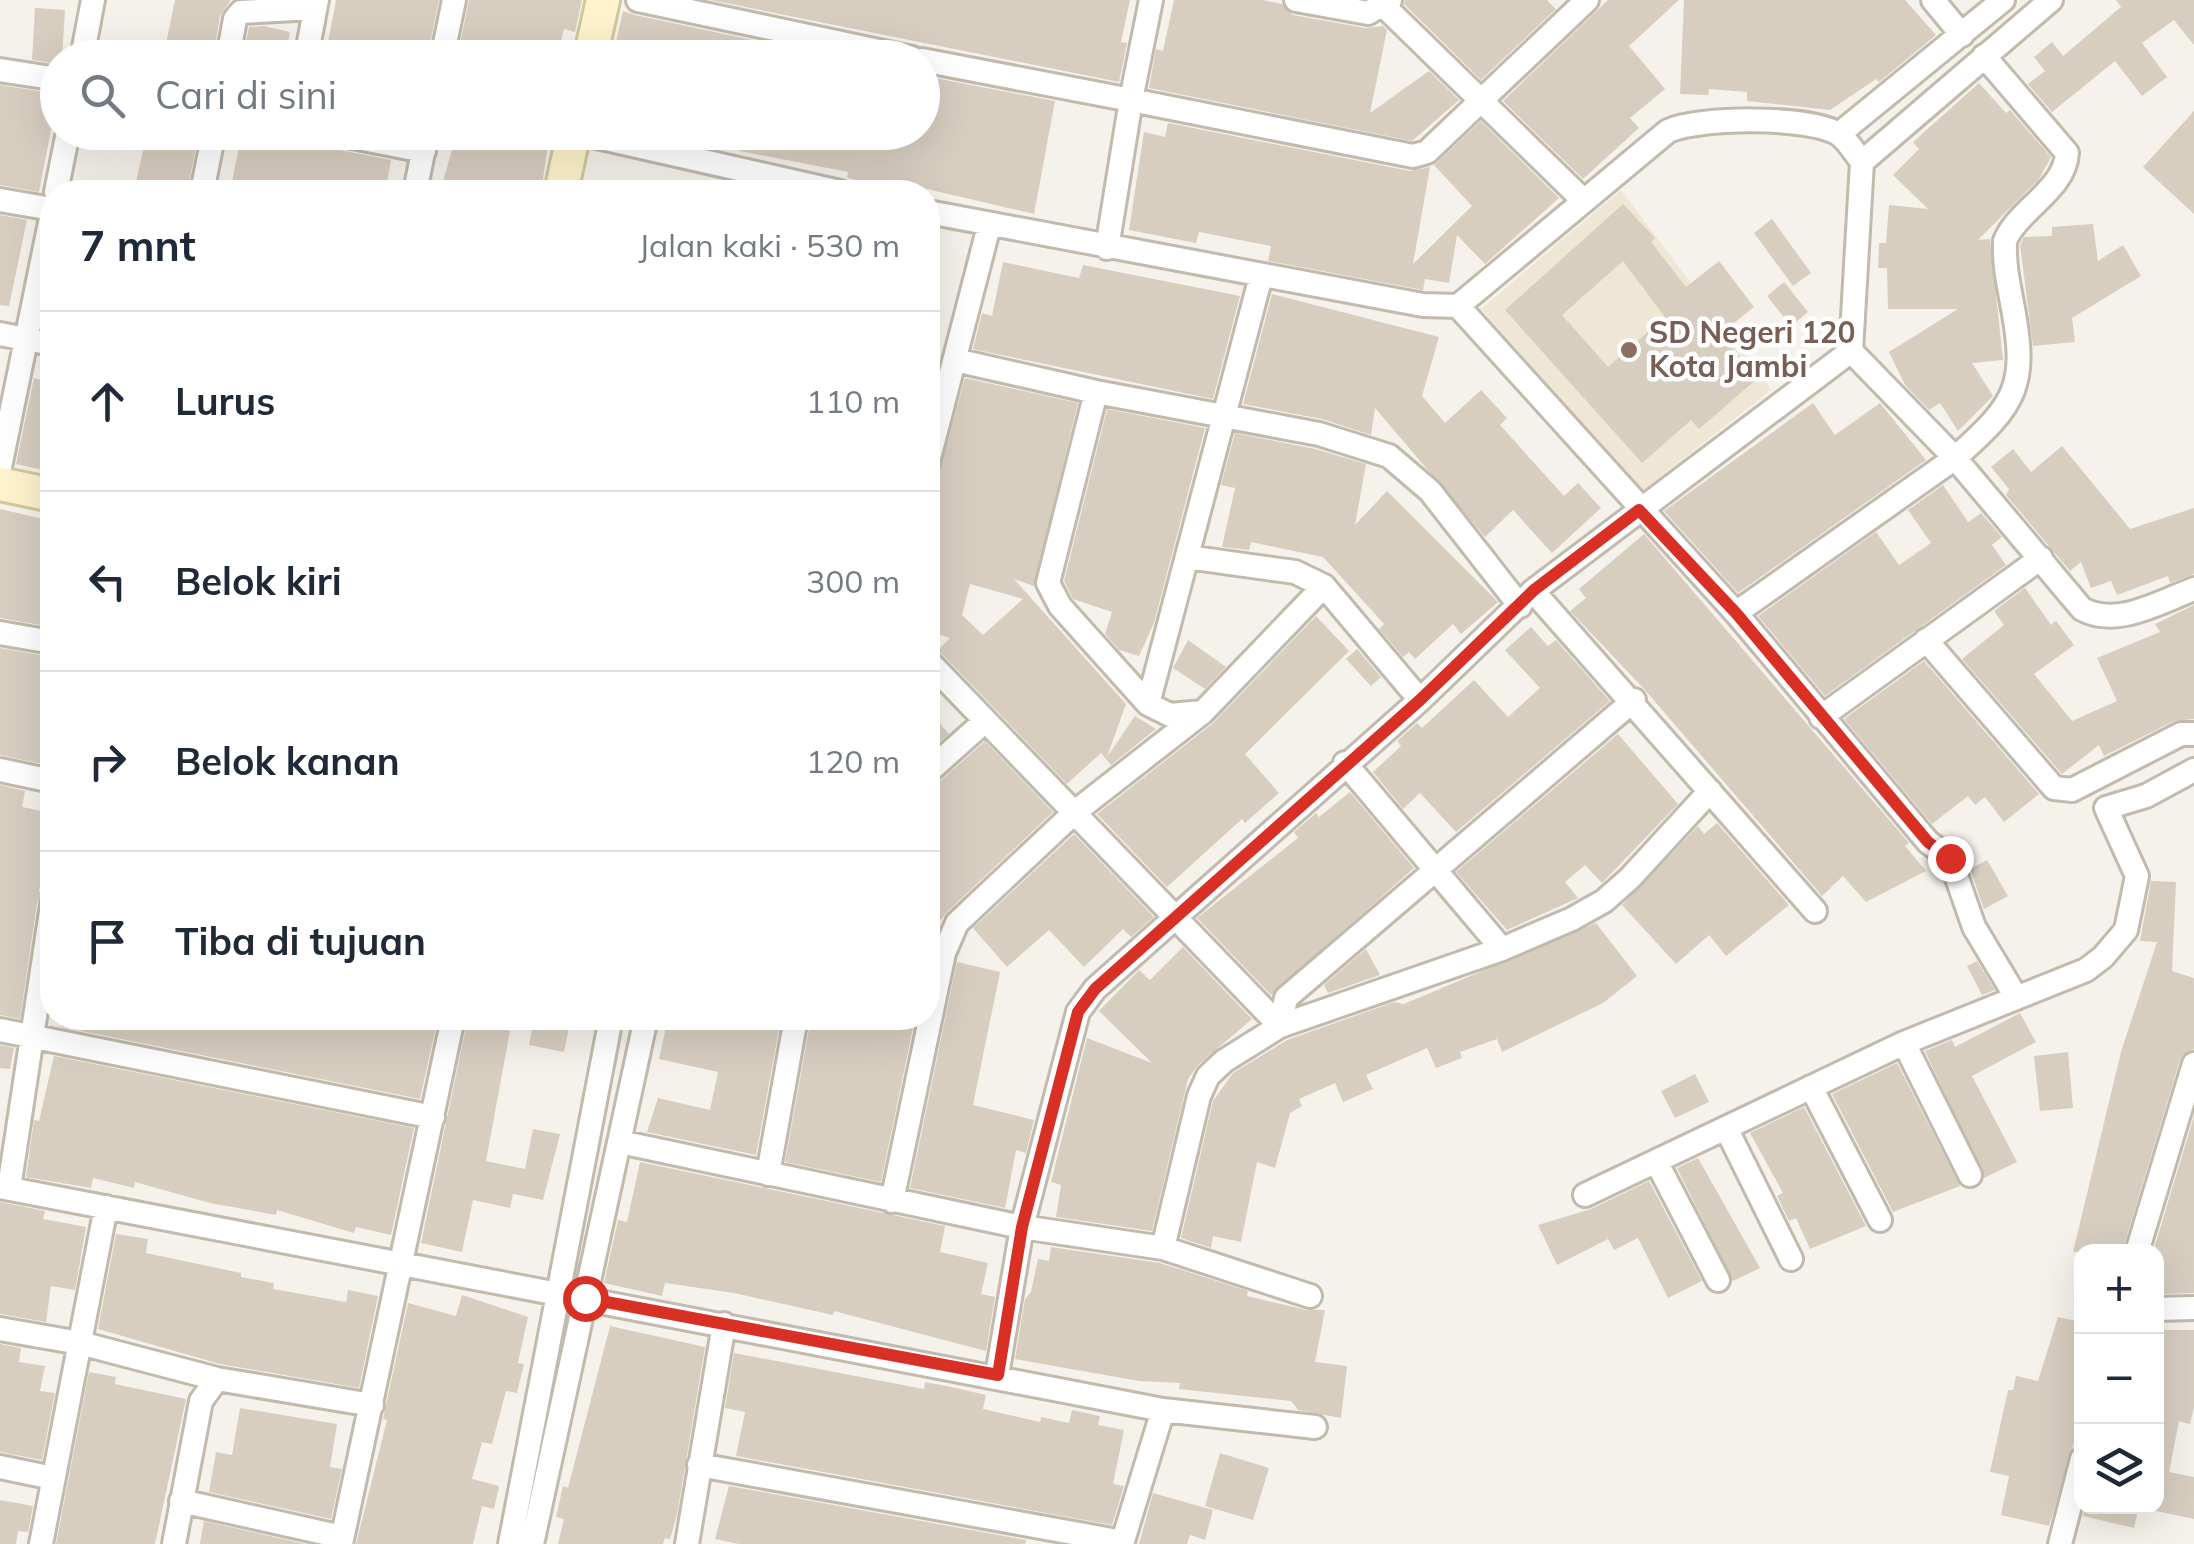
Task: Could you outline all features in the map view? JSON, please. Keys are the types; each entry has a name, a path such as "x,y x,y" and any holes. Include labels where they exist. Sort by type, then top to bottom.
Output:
{"street":[{"path":"85,40 93,0"},
{"path":"446,40 454,0"},
{"path":"594,40 603,0"},
{"path":"638,0 827,40"},
{"path":"1107,248 1151,0"},
{"path":"1296,0 1368,14 1387,3 1584,201"},
{"path":"940,63 1413,156 1427,152 1587,0"},
{"path":"1932,0 1962,35"},
{"path":"1839,134 2002,0"},
{"path":"1862,162 2051,0"},
{"path":"231,40 235,19 241,12 316,4 309,40"},
{"path":"1736,613 1955,458 1986,431 2019,386 2021,364 2005,241 2066,163 2065,146 1984,56"},
{"path":"0,70 40,76"},
{"path":"940,215 1262,276 1423,304 1458,306 1668,131 1685,123 1815,126 1839,134 1862,162 1852,351 1955,458 2082,609 2102,617 2130,613 2194,589"},
{"path":"58,180 64,150"},
{"path":"204,180 210,150"},
{"path":"417,180 423,150"},
{"path":"564,180 570,150"},
{"path":"654,150 787,180"},
{"path":"0,200 40,208"},
{"path":"940,417 989,226"},
{"path":"0,467 40,275"},
{"path":"1148,704 1262,276"},
{"path":"1458,306 1736,613 1928,842 1950,858 1974,927 2016,998"},
{"path":"0,334 40,342"},
{"path":"998,1375 1022,1227 1078,1012 1103,980 1420,700 1527,598 1852,351"},
{"path":"955,360 1096,392 1338,438 1388,456 1430,491 1527,598 1634,700 1815,911"},
{"path":"1096,392 1048,583 1060,606 1148,704 1170,715 1203,712"},
{"path":"0,484 40,492"},
{"path":"1187,557 1295,572 1324,586 1420,700"},
{"path":"1821,717 2040,558"},
{"path":"940,982 950,936 958,923 1075,812 1203,712 1324,586"},
{"path":"0,633 40,640"},
{"path":"1926,640 2054,788 2072,790 2181,734 2194,734"},
{"path":"940,673 1280,1026"},
{"path":"1280,1026 1286,998 1634,700"},
{"path":"940,761 985,721"},
{"path":"1345,763 1502,950"},
{"path":"2124,766 2146,796"},
{"path":"0,770 40,778"},
{"path":"1584,1195 1904,1043 2086,970 2117,944 2126,930 2138,876 2106,808 2146,796 2194,770"},
{"path":"1163,1248 1199,1096 1208,1076 1280,1026 1502,950 1604,902 1710,791"},
{"path":"40,978 5,1188 998,1375 1163,1410 1315,1427"},
{"path":"0,1030 433,1117"},
{"path":"181,1501 342,1541 451,1030"},
{"path":"510,1544 609,1030"},
{"path":"532,1544 643,1030"},
{"path":"768,1174 794,1030"},
{"path":"892,1201 929,1030"},
{"path":"1904,1043 1970,1175"},
{"path":"2139,1244 2194,1064"},
{"path":"1811,1088 1880,1220"},
{"path":"1726,1128 1790,1258"},
{"path":"620,1142 1022,1227 1163,1248 1310,1296"},
{"path":"1656,1161 1718,1280"},
{"path":"580,1182 610,1186"},
{"path":"41,1544 106,1207"},
{"path":"2164,1309 2194,1308"},
{"path":"687,1544 724,1324"},
{"path":"0,1329 80,1342 217,1380 372,1405"},
{"path":"174,1544 201,1401 217,1380"},
{"path":"698,1465 1123,1543 1163,1410"},
{"path":"0,1467 54,1478"},
{"path":"2060,1544 2074,1490"}],"shaded area":[{"name":"SD Negeri 120 Kota Jambi","path":"1621,190 1771,390 1642,491 1481,309"}],"building":[{"path":"175,0 231,0 220,16 216,40 167,40"},
{"path":"336,0 439,0 431,40 328,40"},
{"path":"469,0 582,0 575,32 564,29 561,40 461,40"},
{"path":"710,0 1130,0 1121,42 1127,43 1119,82 940,46 940,40 910,40"},
{"path":"1174,0 1263,0 1282,4 1293,15 1365,28 1383,26 1387,30 1370,113 1429,71 1459,100 1412,141 1149,88 1156,49 1163,51"},
{"path":"1405,0 1547,0 1556,9 1481,80 1404,4"},
{"path":"1608,0 1679,0 1629,46 1665,89 1630,118 1639,128 1583,179 1503,101"},
{"path":"1684,0 1905,0 1936,35 1879,82 1876,79 1830,110 1747,101 1747,92 1709,89 1708,95 1680,94"},
{"path":"2116,0 2194,0 2194,45 2174,20 2142,43 2167,77 2142,96 2115,61 2052,112 2028,84 2045,71 2034,57 2052,42 2063,56 2121,7"},
{"path":"35,8 65,10 63,40 40,40 40,61 32,60"},
{"path":"623,11 752,40 616,40"},
{"path":"249,27 290,32 288,40 246,40"},
{"path":"940,79 1055,101 1034,214 940,192 940,180 856,180 847,178 848,172 740,151 940,150"},
{"path":"1979,83 2006,113 2010,110 2051,157 2039,179 1978,240 1990,239 2003,360 1972,363 1993,396 1958,431 1940,403 1929,410 1905,385 1889,352 1958,309 1888,309 1887,268 1878,268 1879,243 1886,243 1889,205 1928,209 1893,175 1919,149 1913,142"},
{"path":"0,85 40,91 40,150 47,150 39,192 0,185"},
{"path":"2194,111 2194,214 2143,167"},
{"path":"1481,121 1559,198 1485,264 1457,235 1449,283 1425,279 1423,290 1268,261 1271,246 1199,232 1196,243 1129,230 1144,132 1165,137 1168,123 1410,171 1430,167 1413,264 1472,206 1434,165"},
{"path":"143,150 195,150 189,180 137,180"},
{"path":"238,150 339,150 391,160 387,180 232,180"},
{"path":"452,150 547,150 543,180 443,180"},
{"name":"SD Negeri 120 Kota Jambi","path":"1623,204 1655,238 1651,242 1686,287 1719,261 1754,307 1720,334 1758,378 1699,429 1691,420 1642,463 1505,310","holes":["1623,261 1665,317 1608,367 1562,315"]},
{"path":"0,215 27,220 9,306 0,305"},
{"path":"1772,219 1811,273 1793,286 1754,233"},
{"path":"2093,224 2098,261 2123,245 2141,276 2072,318 2075,342 2033,346 2020,245 2024,237 2052,236 2052,227"},
{"path":"1003,262 1079,278 1083,265 1240,296 1213,399 973,349 982,313 992,316"},
{"path":"1784,282 1808,312 1791,326 1767,296"},
{"path":"1272,294 1439,337 1422,396 1445,423 1481,390 1507,418 1500,425 1564,496 1578,483 1601,508 1552,553 1513,510 1485,537 1375,408 1371,435 1322,419 1243,404"},
{"path":"34,378 40,379 40,469 16,464"},
{"path":"965,378 1078,403 1034,586 1014,579 1126,704 1107,757 1135,716 1156,729 1111,765 1101,753 1067,784 940,652 950,638 940,635 940,469","holes":["970,584 1023,599 983,635 962,615"]},
{"path":"1813,403 1835,435 1880,403 1926,460 1738,593 1664,511"},
{"path":"1107,409 1205,428 1154,623 1139,656 1119,650 1105,634 1112,612 1073,599 1064,581"},
{"path":"1235,433 1366,464 1355,525 1387,491 1498,602 1461,634 1453,624 1415,659 1409,652 1403,657 1379,629 1384,624 1323,557 1251,542 1249,550 1222,547 1235,488 1221,485"},
{"path":"2062,446 2130,529 2194,508 2194,574 2170,583 2168,576 2117,595 2111,581 2091,588 2081,562 2070,571 2006,495 2009,489 1991,467 2013,449 2031,472"},
{"path":"1943,485 1968,522 1981,513 2002,537 1992,545 2006,565 1825,696 1758,616 1876,532 1899,565 1931,543 1908,510"},
{"path":"0,509 40,518 40,625 0,618"},
{"path":"1644,534 1909,843 1905,846 1926,871 1866,902 1843,876 1822,896 1645,690 1570,611 1586,598 1579,589"},
{"path":"2025,588 2051,625 2056,621 2074,645 2034,674 2072,721 2117,701 2097,658 2160,632 2155,624 2194,605 2194,719 2174,721 2104,756 2099,745 2062,774 1962,659 2004,625 1994,611"},
{"path":"1316,616 1349,651 1245,754 1279,793 1245,823 1242,819 1167,887 1097,814 1212,724"},
{"path":"1531,627 1548,646 1556,640 1610,701 1456,832 1420,793 1403,809 1373,772 1401,746 1397,741 1417,723 1422,728 1474,680 1508,717 1540,688 1505,650"},
{"path":"1188,640 1226,667 1205,689 1173,668"},
{"path":"0,648 40,655 40,763 0,755"},
{"path":"1357,649 1381,677 1371,686 1346,659"},
{"path":"1924,661 2039,794 2004,822 1985,797 1975,805 1968,796 1932,824 1844,719"},
{"path":"940,724 949,734 940,742"},
{"path":"1618,734 1678,804 1602,883 1585,865 1565,882 1578,898 1507,930 1456,872"},
{"path":"985,741 1053,812 940,921 940,781"},
{"path":"0,785 25,791 22,807 40,811 40,898 20,1019 0,1015"},
{"path":"1350,792 1414,868 1271,995 1197,918 1298,838 1294,832 1316,813 1319,817"},
{"path":"1717,823 1789,905 1726,956 1709,935 1676,964 1622,905 1698,826 1704,834"},
{"path":"1074,834 1154,917 1131,937 1123,929 1084,967 1049,930 1007,967 973,928"},
{"path":"1987,860 2008,896 1984,909 1970,869"},
{"path":"2151,881 2176,882 2172,971 2194,978 2194,1049 2180,1060 2124,1244 2075,1244 2121,1052 2157,942 2140,941"},
{"path":"1596,923 1637,976 1603,1003 1502,1052 1497,1039 1460,1052 1462,1058 1436,1068 1427,1048 1366,1075 1373,1089 1343,1102 1335,1083 1299,1099 1302,1106 1290,1113 1275,1168 1257,1162 1241,1242 1213,1236 1211,1248 1181,1238 1213,1101 1233,1073 1287,1040 1394,1002 1404,1004"},
{"path":"1183,947 1252,1019 1198,1065 1188,1079 1152,1231 1056,1217 1061,1185 1051,1182 1087,1038 1152,1063 1099,1011 1139,970 1150,980"},
{"path":"1366,949 1380,975 1328,993 1324,985"},
{"path":"1977,961 1995,990 1982,995 1967,966"},
{"path":"957,962 1000,972 973,1105 1034,1120 1026,1153 1016,1150 1005,1208 910,1188"},
{"path":"2020,1013 2036,1042 1972,1076 2017,1162 1984,1178 1925,1051 1952,1040 1955,1047"},
{"path":"76,1030 435,1030 420,1099"},
{"path":"465,1030 510,1031 486,1161 525,1169 533,1129 560,1134 543,1200 513,1194 510,1208 473,1200 462,1252 421,1243"},
{"path":"532,1030 569,1030 564,1052 529,1045"},
{"path":"665,1030 779,1030 756,1155 647,1132 658,1098 710,1110 718,1072 659,1059"},
{"path":"809,1030 913,1030 881,1182 785,1162"},
{"path":"0,1045 14,1048 10,1069 0,1068"},
{"path":"2068,1052 2073,1108 2040,1111 2034,1056"},
{"path":"54,1056 414,1128 391,1235 356,1227 354,1233 277,1210 276,1215 210,1203 135,1182 134,1188 93,1178 91,1188 26,1177 34,1120 39,1121"},
{"path":"1897,1063 1960,1186 1893,1212 1832,1094"},
{"path":"1695,1074 1709,1102 1675,1118 1661,1091"},
{"path":"1804,1107 1866,1226 1810,1249 1796,1218 1789,1221 1777,1196 1783,1193 1750,1133"},
{"path":"2194,1116 2194,1293 2164,1294 2164,1244 2155,1244"},
{"path":"1698,1158 1760,1268 1733,1281 1677,1168"},
{"path":"640,1162 945,1226 940,1252 988,1263 981,1294 995,1297 986,1351 834,1311 833,1315 734,1293 665,1283 662,1296 604,1283 618,1220 627,1222"},
{"path":"1649,1181 1702,1281 1668,1298 1638,1238 1614,1250 1608,1239 1557,1265 1538,1225 1591,1209"},
{"path":"0,1202 45,1211 43,1219 86,1227 75,1290 51,1286 46,1322 0,1314"},
{"path":"116,1234 148,1239 146,1253 241,1273 241,1277 274,1283 273,1289 346,1302 348,1290 378,1296 359,1388 220,1364 98,1329"},
{"path":"1051,1247 1160,1263 1248,1291 1247,1296 1306,1310 1325,1310 1315,1362 1347,1366 1341,1418 1298,1410 1291,1401 1179,1389 1180,1383 1139,1381 1015,1359 1025,1299 1031,1292 1038,1259 1049,1261"},
{"path":"462,1295 528,1317 518,1363 524,1364 517,1393 506,1391 492,1444 482,1442 472,1479 499,1486 494,1509 482,1506 473,1544 356,1544 387,1420 383,1419 408,1303 456,1316"},
{"path":"2058,1317 2074,1320 2074,1443 2049,1526 2001,1515 2009,1476 1990,1472 2008,1390 2013,1390 2016,1376 2038,1381"},
{"path":"610,1326 705,1347 677,1515 670,1539 665,1538 663,1544 558,1544 564,1519 556,1517 563,1486 568,1488"},
{"path":"2164,1330 2194,1330 2194,1407 2190,1424 2179,1421 2169,1472 2194,1477 2194,1519 2164,1513"},
{"path":"0,1344 21,1348 19,1362 45,1366 40,1391 55,1393 42,1460 0,1452"},
{"path":"734,1353 924,1389 925,1382 956,1388 986,1395 983,1409 1040,1422 1041,1417 1069,1423 1072,1410 1100,1416 1098,1425 1124,1430 1113,1484 1124,1486 1112,1525 736,1456 745,1412 725,1408"},
{"path":"89,1372 116,1377 115,1384 186,1399 155,1544 56,1544"},
{"path":"240,1408 337,1424 330,1467 342,1469 331,1519 209,1492 216,1452 232,1455"},
{"path":"1220,1453 1269,1468 1253,1520 1205,1506"},
{"path":"729,1486 1026,1540 1025,1544 739,1544 715,1539"},
{"path":"1153,1493 1213,1510 1205,1540 1190,1535 1187,1544 1139,1544"},
{"path":"0,1500 33,1506 28,1532 18,1531 16,1544 0,1544"},
{"path":"2083,1514 2137,1514 2134,1528"},
{"path":"204,1521 305,1544 200,1544"}],"place":[{"name":"SD Negeri 120 Kota Jambi","path":"1629,350"}],"route":[{"path":"585,1298 998,1375 1022,1227 1078,1012 1095,989 1420,700 1534,590 1639,510 1736,613 1928,842 1950,858"}]}
